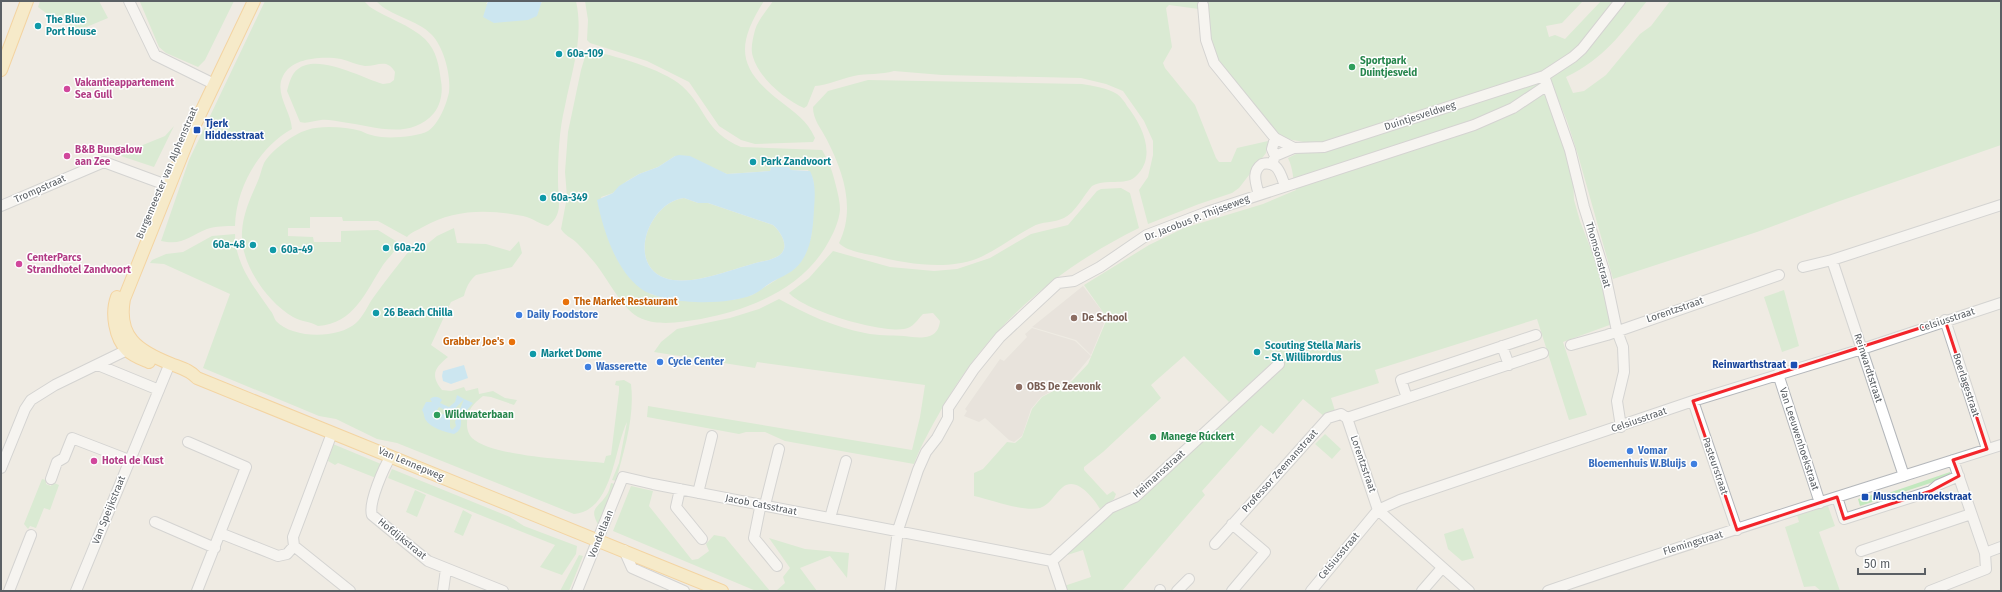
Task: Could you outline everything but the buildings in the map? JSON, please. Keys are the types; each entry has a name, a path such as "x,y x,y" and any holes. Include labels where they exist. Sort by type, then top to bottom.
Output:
{"main road":[{"path":"1,70 27,1"},
{"name":"Burgemeester van Alphenstraat","path":"210,83 246,1"},
{"name":"Burgemeester van Alphenstraat","path":"130,347 117,332 113,315 116,300 165,185 183,130 254,1"},
{"name":"Van Lennepweg","path":"130,347 190,378 198,378 722,591"}],"street":[{"path":"129,1 155,55 210,83"},
{"name":"Duintjesveldweg","path":"1259,195 1255,172 1262,164 1273,160 1294,148 1324,147 1545,81 1582,49 1620,1"},
{"name":"Duintjesveldweg","path":"1203,5 1206,40 1214,63 1275,138 1294,148"},
{"name":"Dr. Jacobus P. Thijsseweg","path":"890,591 898,530 918,470 926,452 937,438 948,418 948,408 974,369 995,343 1058,283 1074,281 1080,278 1100,267 1147,235 1285,186 1474,125 1513,108 1545,81"},
{"name":"Thomsonstraat","path":"1545,81 1570,150 1584,207 1605,274 1617,331 1623,347 1624,372 1617,401 1621,426"},
{"path":"1275,138 1272,149 1273,160 1285,186"},
{"name":"Trompstraat","path":"1,206 104,162 165,185"},
{"path":"1802,267 1832,260 2001,205"},
{"name":"Reinwardtstraat","path":"1832,260 1904,476"},
{"name":"Lorentzstraat","path":"1571,345 1617,331 1779,274"},
{"name":"Celsiusstraat","path":"1311,591 1378,510 1400,500 1693,401 1862,349 1944,320 2001,302"},
{"name":"Boerlagestraat","path":"1944,320 1987,449"},
{"path":"1407,398 1401,380 1536,335"},
{"path":"1502,346 1509,365"},
{"path":"1,468 25,409 31,400 55,385 98,365 130,347"},
{"path":"1347,418 1543,353"},
{"name":"Heimansstraat","path":"1052,561 1110,508 1135,497 1279,364"},
{"path":"98,365 159,390"},
{"name":"Van Speijkstraat","path":"76,591 129,460 169,367"},
{"name":"Van Leeuwenhoekstraat","path":"1778,374 1820,503"},
{"name":"Pasteurstraat","path":"1693,401 1736,530"},
{"name":"Professor Zeemanstraat","path":"1215,544 1328,418 1341,414 1347,418"},
{"name":"Lorentzstraat","path":"1347,418 1378,510"},
{"path":"332,433 293,537 294,546 350,591"},
{"path":"698,493 712,436"},
{"path":"51,479 57,462 64,458 72,438 129,460"},
{"path":"188,442 246,467 197,591"},
{"name":"Flemingstraat","path":"1552,590 1692,542 1736,530 2001,445"},
{"path":"777,566 754,538 760,508 765,505 779,449"},
{"name":"Hofdijkstraat","path":"391,456 386,465 370,510 372,515 428,560 446,569 504,591"},
{"path":"1930,591 1986,569 1985,553 1953,460"},
{"path":"830,518 846,461"},
{"path":"1838,497 1844,519 1931,491 1938,484 1959,476"},
{"name":"Jacob Catsstraat","path":"623,477 680,490 898,530"},
{"name":"Vondellaan","path":"578,591 623,477"},
{"path":"680,490 676,507 702,539"},
{"path":"1378,510 1469,591"},
{"path":"1861,551 1971,514"},
{"path":"155,522 214,548"},
{"path":"1232,524 1265,552 1232,591"},
{"path":"898,530 1052,561 1062,591"},
{"path":"220,533 278,556 287,554 294,546"},
{"path":"9,591 31,535"},
{"path":"1985,553 2001,547"},
{"path":"624,550 632,568 684,591"},
{"path":"1422,591 1442,568"},
{"path":"443,591 446,569"},
{"path":"1177,591 1189,579"}],"highlighted area":[{"path":"1945,320 1987,449 1953,460 1959,476 1931,491 1844,519 1837,497 1737,530 1693,401"}],"shaded area":[{"name":"De School","path":"1083,286 1105,315 1105,321 1091,355 1076,340 1032,327"},
{"name":"OBS De Zeevonk","path":"1032,328 1075,341 1091,356 1071,380 1041,397 1031,409 1022,436 1014,442 1009,440 985,418 979,422 964,416 967,411 965,409 1000,359 1004,361 1027,337 1025,334"}],"green space":[{"path":"40,1 99,1 108,18 72,33 65,18 52,22 46,13 38,7"},
{"path":"234,1 205,60 198,67 166,53 159,47 140,2"},
{"path":"265,1 364,1 370,7 419,34 429,44 437,59 442,85 441,98 438,106 434,113 424,122 414,127 403,129 391,130 328,120 303,123 300,122 287,91 292,76 298,69 307,65 328,65 383,84 390,83 394,80 395,72 389,65 385,64 365,66 334,58 318,58 301,61 287,70 283,76 280,89 292,129 269,146 252,170 240,197 236,212 235,226 210,228 186,240 175,242 161,241 189,160"},
{"path":"376,1 488,1 486,4 541,4 542,1 576,1 579,28 578,41 560,134 558,163 559,206 556,216 548,226 527,217 497,212 472,212 435,221 413,232 407,237 378,221 343,221 342,217 310,217 310,228 288,228 288,236 313,237 314,242 341,242 341,231 378,230 399,243 358,304 350,313 330,324 318,326 296,319 283,310 264,291 250,268 245,256 242,232 244,219 247,207 267,158 277,148 301,132 313,128 326,127 361,131 380,137 394,137 417,135 428,131 436,124 442,113 449,92 448,70 440,47 432,35 426,30 412,21 389,11"},
{"path":"585,1 764,1 749,31 745,43 745,55 755,78 780,101 796,113 808,126 815,138 813,142 755,144 741,140 719,126 689,82 647,61 590,43 587,40 588,20"},
{"path":"773,1 1583,1 1562,23 1546,26 1549,37 1555,35 1565,39 1601,1 1615,1 1579,47 1543,72 1446,105 1313,145 1284,138 1279,135 1217,62 1199,9 1169,5 1166,8 1172,47 1163,63 1165,68 1195,105 1216,158 1219,162 1231,162 1237,148 1268,141 1266,153 1239,188 1232,193 1148,224 1139,190 1148,177 1153,155 1153,141 1144,121 1123,91 1106,84 1081,78 942,75 894,71 854,76 815,86 807,106 804,108 781,94 767,80 756,65 752,54 756,26"},
{"path":"1625,1 1647,1 1620,35 1602,53 1580,70 1566,77 1573,93 1584,91 1606,75 1640,34 1651,26 1670,1 2001,1 2001,145 1837,202 1757,232 1613,279 1578,155 1550,77"},
{"path":"587,50 610,55 650,68 674,80 682,86 697,103 713,127 729,141 741,147 822,150 834,176 840,210 839,218 829,241 818,257 805,272 790,284 756,303 738,310 701,319 669,323 645,320 632,313 626,307 595,263 577,243 561,229 567,197 565,172 568,132 581,70","holes":["675,156 727,174 770,171 771,167 789,167 790,170 808,170 813,179 814,189 811,238 776,280 752,295 732,300 676,301 650,294 601,197 613,193 627,181 639,174 658,167"]},
{"path":"868,80 1082,84 1096,86 1117,94 1133,114 1138,122 1145,141 1147,151 1146,160 1142,169 1131,180 1121,182 1103,182 1092,186 1076,208 1068,216 1060,220 1036,225 991,252 976,259 952,264 926,265 856,252 842,246 839,243 847,217 845,190 838,164 816,120 813,107 828,91"},
{"path":"1533,83 1540,85 1543,88 1558,124 1573,178 1574,200 1580,221 1604,283 1615,323 1563,342 1587,415 1569,420 1537,319 1375,370 1379,383 1331,398 1336,414 1325,417 1303,399 1273,434 1261,425 1202,491 1205,495 1122,591 1066,591 1064,586 1091,577 1083,550 1064,556 1113,511 1131,505 1269,381 1279,362 1276,359 1229,402 1184,356 1151,385 1161,398 1103,452 1084,467 1084,470 1107,495 1113,491 1116,494 1114,499 1100,509 1094,500 1084,490 1074,484 1068,484 1063,487 1044,506 1033,509 1016,507 974,496 974,473 983,469 1007,442 1015,443 1022,437 1032,409 1042,397 1072,381 1088,364 1106,321 1105,315 1084,285 1149,245 1184,228 1263,204 1296,190 1288,158 1300,152 1316,152"},
{"path":"174,126 154,167 121,156 128,151 165,136"},
{"path":"1121,188 1130,193 1139,228 1108,244 1051,282 1002,327 980,352 960,380 930,430 914,464 785,441 765,432 746,432 739,434 647,417 648,406 912,450 920,417 925,385 757,362 755,368 654,352 661,342 677,329 730,318 759,309 779,299 820,319 865,333 875,335 927,337 936,332 939,327 940,321 933,313 923,314 913,325 904,329 878,328 844,319 810,307 789,293 809,278 833,251 890,267 934,271 957,269 990,258 1031,234 1068,225 1097,191 1101,189"},
{"path":"684,198 698,203 708,203 773,225 778,230 784,241 782,253 779,256 769,260 703,278 677,280 665,278 653,271 647,260 645,248 647,234 652,221 661,210 672,202"},
{"path":"454,228 457,243 486,244 510,251 519,241 522,253 512,267 476,275 474,277 468,285 464,296 451,302 431,345 448,357 437,368 435,375 436,380 442,390 451,391 464,387 466,391 478,388 479,394 493,391 505,398 517,400 514,405 491,397 483,396 479,399 469,411 467,419 468,429 472,438 497,450 555,459 604,463 606,456 611,455 619,391 619,386 615,385 616,381 624,380 631,384 632,396 630,421 616,481 612,480 619,463 627,422 610,477 597,502 587,510 574,514 397,443 377,439 336,419 319,416 203,368 230,294 164,264 150,263 152,260 166,254 183,252 212,236 235,234 238,255 246,275 276,321 284,327 304,334 327,334 348,328 359,320 373,298 412,247 420,250 437,236"},
{"path":"1784,290 1799,346 1782,352 1764,297"},
{"path":"1325,434 1341,449 1332,459 1315,444"},
{"path":"333,444 381,464 376,478 338,463 335,465 328,461"},
{"path":"392,469 510,517 524,526 577,546 576,554 562,575 540,567 555,545 388,478"},
{"path":"1950,472 1952,476 1860,506 1858,499 1872,495 1874,498"},
{"path":"42,479 46,480 46,484 51,486 52,482 59,485 50,510 44,508 36,528 30,526 28,529 24,524"},
{"path":"611,483 615,484 599,526 594,512 607,494"},
{"path":"631,486 653,491 649,506 692,560 698,559 709,551 706,544 714,535 725,537 770,591 756,591 613,531"},
{"path":"415,490 426,495 417,517 406,512"},
{"path":"1828,506 1835,526 1819,532 1840,591 1821,591 1815,586 1804,587 1785,527 1799,522 1797,515"},
{"path":"463,510 472,515 463,536 454,532"},
{"path":"1463,528 1474,558 1462,561 1448,549 1444,534"},
{"path":"769,538 805,549 849,553 847,578 830,556 800,568 817,591 776,591 785,583 783,577 790,568"},
{"path":"579,555 583,556 569,591 560,591"}],"water":[{"path":"488,1 542,1 537,16 528,20 494,23 483,17"},
{"path":"675,156 690,156 727,174 770,171 771,167 789,167 791,170 810,171 815,190 815,200 810,243 801,262 792,271 772,282 755,294 741,299 711,302 678,301 650,294 640,288 631,280 611,248 597,200 613,193 619,186 639,174 658,167","holes":["684,198 698,203 708,203 773,225 778,230 784,241 782,253 769,260 717,275 689,280 665,278 653,271 647,260 645,248 647,234 652,221 661,210 672,202"]},
{"path":"464,365 468,378 451,384 443,381 443,371"},
{"name":"Wildwaterbaan","path":"457,395 473,403 461,417 460,427 454,434 435,428 425,419 422,410 426,402 432,402 430,399 438,397 442,400 440,403 449,407 455,402","holes":["464,399 455,422 456,426 452,430 450,427 450,415 440,414 437,410 439,407 452,412"]}],"place":[{"name":"The Blue Port House","path":"38,26"},
{"name":"60a-109","path":"559,54"},
{"name":"Sportpark Duintjesveld","path":"1352,67"},
{"name":"Vakantieappartement Sea Gull","path":"67,89"},
{"name":"Tjerk Hiddesstraat","path":"197,130"},
{"name":"B&B Bungalow aan Zee","path":"67,156"},
{"name":"Park Zandvoort","path":"753,162"},
{"name":"60a-349","path":"543,198"},
{"name":"60a-48","path":"253,245"},
{"name":"60a-20","path":"386,248"},
{"name":"60a-49","path":"273,250"},
{"name":"CenterParcs Strandhotel Zandvoort","path":"19,264"},
{"name":"The Market Restaurant","path":"566,302"},
{"name":"26 Beach Chilla","path":"376,313"},
{"name":"Daily Foodstore","path":"519,315"},
{"name":"De School","path":"1074,318"},
{"name":"Grabber Joe's","path":"512,342"},
{"name":"Scouting Stella Maris - St. Willibrordus","path":"1257,352"},
{"name":"Market Dome","path":"533,354"},
{"name":"Cycle Center","path":"660,362"},
{"name":"Reinwarthstraat","path":"1794,365"},
{"name":"Wasserette","path":"588,367"},
{"name":"OBS De Zeevonk","path":"1019,387"},
{"name":"Wildwaterbaan","path":"437,415"},
{"name":"Manege Rúckert","path":"1153,437"},
{"name":"Vomar","path":"1630,451"},
{"name":"Hotel de Kust","path":"94,461"},
{"name":"Bloemenhuis W.Bluijs","path":"1694,464"},
{"name":"Musschenbroekstraat","path":"1865,497"}]}
